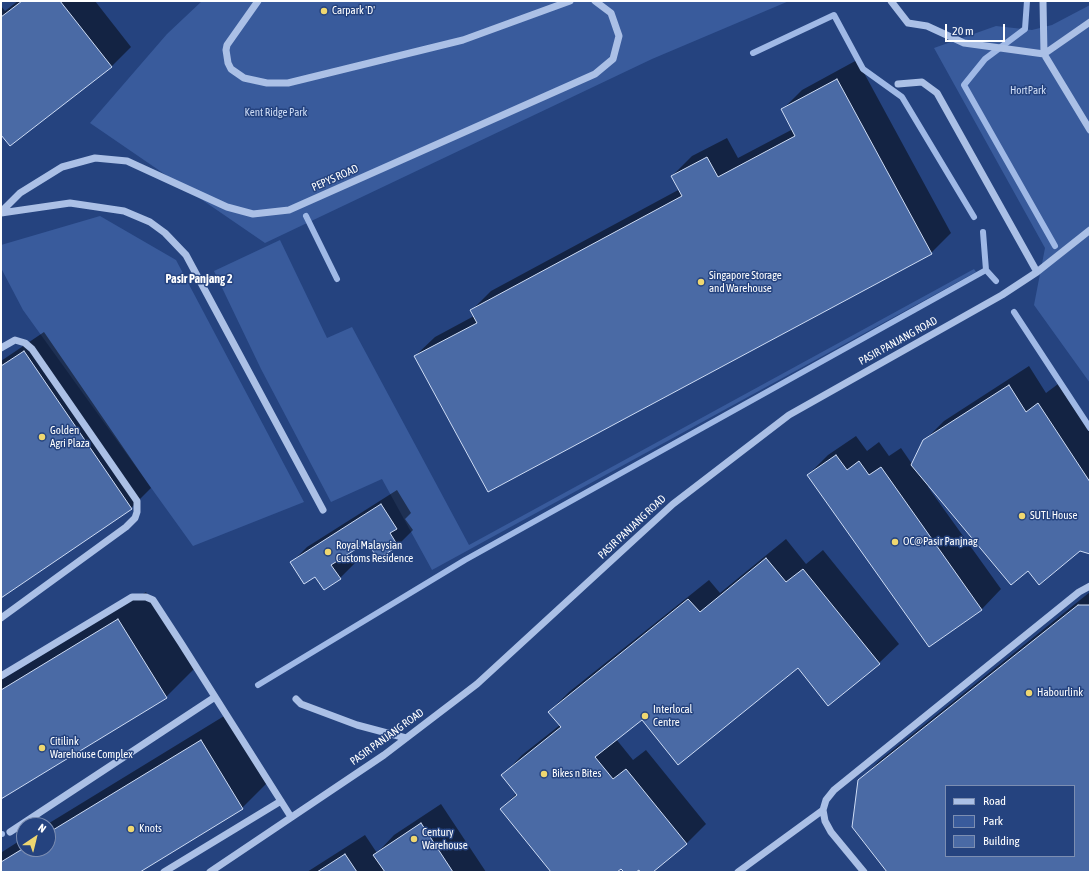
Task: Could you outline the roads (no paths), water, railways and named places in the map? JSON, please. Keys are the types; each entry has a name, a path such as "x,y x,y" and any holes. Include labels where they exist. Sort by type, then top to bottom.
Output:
{"street":[{"path":"258,1 227,45 226,50 228,63 231,69 244,78 267,83 288,83 463,40 570,1"},
{"name":"PEPYS ROAD","path":"1,212 20,193 62,167 95,158 127,161 227,207 253,214 290,210 595,74 613,59 619,36 611,13 595,1"},
{"path":"891,1 908,23 926,26 964,43 1044,54 1090,22"},
{"path":"1043,1 1044,54 1089,125"},
{"path":"898,84 922,82 937,93 1037,272"},
{"path":"1,212 70,203 124,211 150,222 166,233 186,255 323,510"},
{"name":"PASIR PANJANG ROAD","path":"210,872 406,738 477,684 673,504 789,414 1002,295 1037,272 1090,230"},
{"path":"1,348 15,340 25,343 32,349 137,501 137,512 135,518 126,527 1,618"},
{"path":"864,872 830,832 825,821 823,810 826,800 834,790 1079,592 1090,586"},
{"path":"1,676 132,597 140,596 153,600 291,817"},
{"path":"10,832 215,697"},
{"path":"296,699 301,704 357,725 406,738"},
{"path":"164,872 281,802"},
{"path":"738,872 823,810"}],"waterway":[{"path":"1027,1 1025,29 985,59 964,85 1055,246"},
{"path":"753,53 834,15 863,69 902,97 974,217"},
{"path":"306,216 337,279"},
{"path":"258,685 465,560 986,270 983,232"},
{"path":"986,270 996,281"},
{"path":"1014,312 1090,428"}],"place":[{"name":"Carpark 'D'","path":"324,11"},
{"name":"Singapore Storage and Warehouse","path":"701,282"},
{"name":"Golden Agri Plaza","path":"42,437"},
{"name":"SUTL House","path":"1022,516"},
{"name":"OC@Pasir Panjnag","path":"895,542"},
{"name":"Royal Malaysian Customs Residence","path":"328,552"},
{"name":"Habourlink","path":"1029,693"},
{"name":"Interlocal Centre","path":"645,716"},
{"name":"Citilink Warehouse Complex","path":"42,748"},
{"name":"Bikes n Bites","path":"544,774"},
{"name":"Knots","path":"131,829"},
{"name":"Century Warehouse","path":"414,839"}],"district":[{"name":"Pasir Panjang 2","path":"199,279"}],"park label":[{"name":"HortPark","path":"1028,91"},
{"name":"Kent Ridge Park","path":"276,113"}]}
